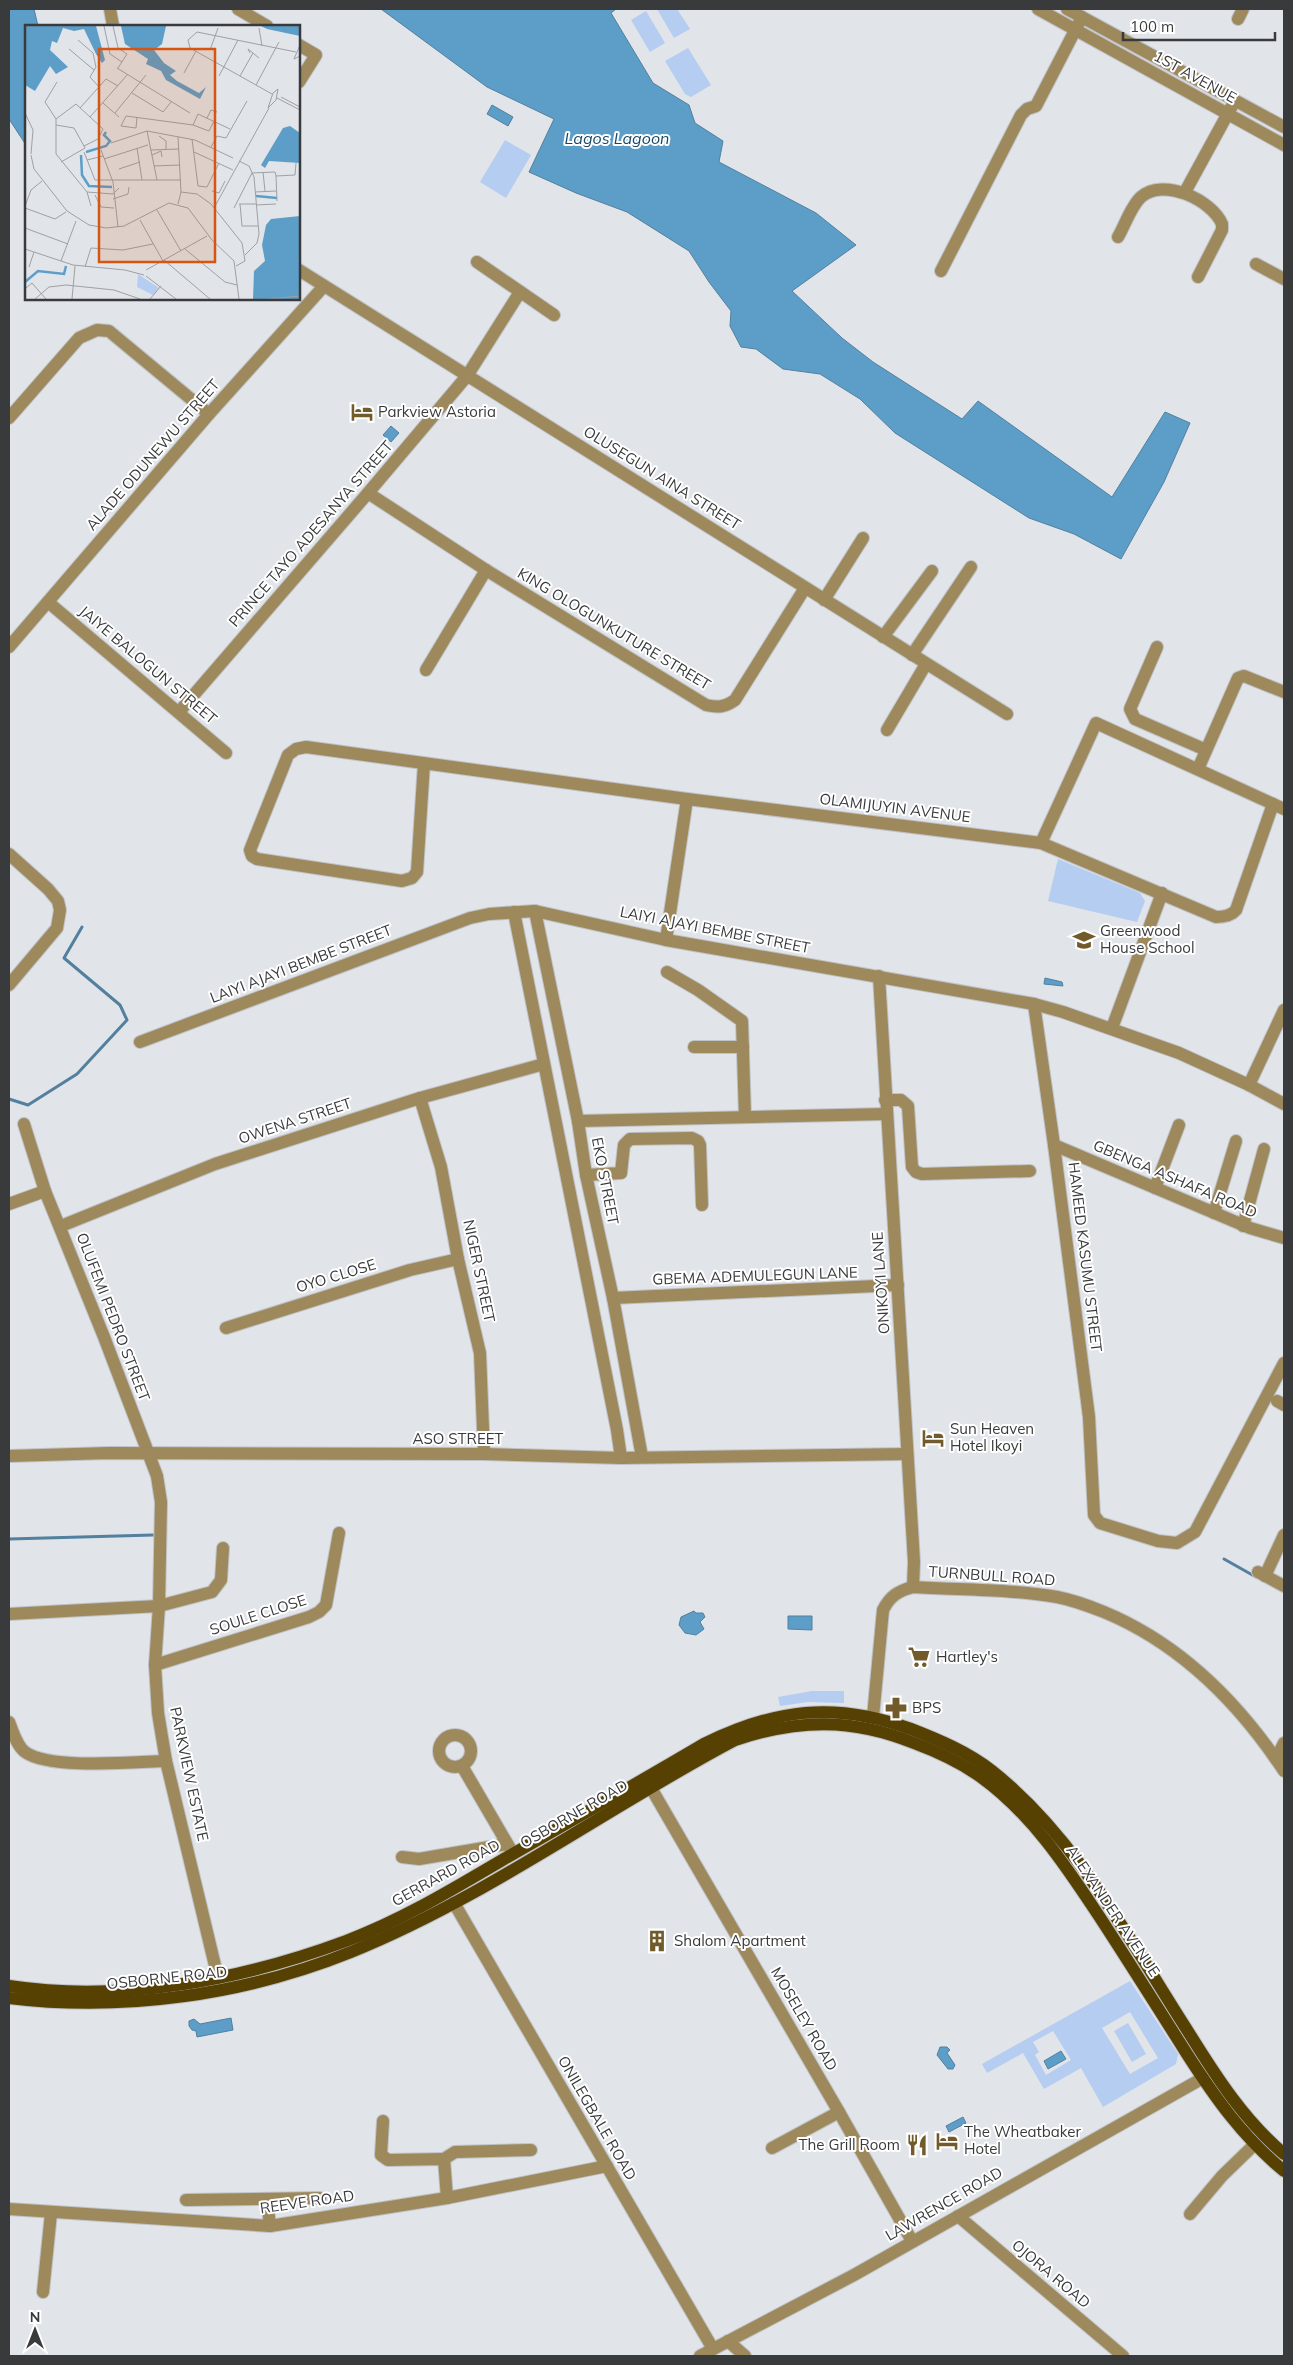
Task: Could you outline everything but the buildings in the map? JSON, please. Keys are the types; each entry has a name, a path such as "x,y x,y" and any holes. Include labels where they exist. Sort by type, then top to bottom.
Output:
{"main road":[{"name":"GERRARD ROAD","path":"9,1986 48,1990 113,1990 178,1985 218,1978 284,1962 347,1940 444,1894 510,1849 704,1744 742,1726 782,1715 805,1712 838,1712 870,1722"},
{"name":"OSBORNE ROAD","path":"9,1998 50,2001 124,2001 188,1995 250,1984 300,1970 352,1951 454,1903 735,1740 786,1726 870,1722"},
{"name":"ALEXANDER AVENUE","path":"870,1722 961,1764 995,1788 1028,1820 1078,1883 1221,2105 1254,2145 1284,2171"},
{"name":"ALEXANDER AVENUE","path":"870,1722 931,1737 969,1757 990,1770 1037,1812 1075,1858 1106,1902 1226,2092 1252,2124 1284,2154"}],"street":[{"path":"110,9 113,25"},
{"path":"238,9 265,25"},
{"name":"1ST AVENUE","path":"1038,9 1284,145"},
{"name":"1ST AVENUE","path":"1067,9 1284,127"},
{"path":"941,272 1021,115 1027,109 1036,106 1082,17"},
{"path":"300,46 316,55 300,80"},
{"path":"1185,192 1235,100"},
{"path":"1118,237 1141,197 1160,189 1185,192 1214,211 1222,224 1198,277"},
{"path":"477,262 554,315"},
{"path":"1256,264 1284,279"},
{"name":"OLUSEGUN AINA STREET","path":"300,271 1007,714"},
{"name":"ALADE ODUNEWU STREET","path":"9,647 209,414 324,286"},
{"name":"PRINCE TAYO ADESANYA STREET","path":"178,712 467,376 520,292"},
{"path":"9,418 79,338 97,330 109,331 209,414"},
{"name":"KING OLOGUNKUTURE STREET","path":"368,493 486,570 706,705 726,706 735,700 805,588"},
{"path":"824,600 863,538"},
{"path":"912,655 971,567"},
{"path":"426,670 486,570"},
{"path":"883,636 932,571"},
{"name":"JAIYE BALOGUN STREET","path":"48,602 226,753"},
{"path":"1158,647 1130,709 1131,714 1135,719 1206,750"},
{"path":"888,730 926,664"},
{"path":"1198,769 1238,678 1244,676 1284,692"},
{"path":"1041,843 1096,724 1279,806"},
{"name":"OLAMIJUYIN AVENUE","path":"424,762 417,872 412,878 402,881 329,872 257,859 252,856 250,850 288,755 296,749 306,747 424,762 686,799 1041,843 1216,917 1232,914 1236,910 1279,806"},
{"path":"666,940 686,799"},
{"path":"9,854 48,889 58,902 60,910 57,928 9,985"},
{"path":"1112,1028 1162,893"},
{"name":"LAIYI AJAYI BEMBE STREET","path":"140,1042 470,918 535,910 666,940 1034,1004 1112,1028 1179,1053 1249,1085 1284,1104"},
{"name":"EKO STREET","path":"535,910 578,1121 586,1175 613,1298 642,1457"},
{"path":"514,912 618,1430 621,1458"},
{"path":"667,972 742,1020 745,1117"},
{"name":"ONIKOYI LANE","path":"879,976 914,1562 913,1587"},
{"name":"HAMEED KASUMU STREET","path":"1034,1004 1089,1417 1094,1515 1100,1523 1158,1541 1177,1543 1194,1532 1284,1363"},
{"path":"1249,1085 1284,1010"},
{"path":"694,1048 743,1047"},
{"name":"OWENA STREET","path":"61,1226 215,1164 420,1098 544,1064"},
{"name":"NIGER STREET","path":"420,1098 441,1167 458,1259 480,1353 484,1454"},
{"path":"885,1100 901,1100 908,1106 912,1167 916,1172 922,1174 1030,1171"},
{"path":"578,1121 886,1114"},
{"name":"OLUFEMI PEDRO STREET","path":"24,1124 45,1191 61,1226 149,1455"},
{"path":"1155,1188 1179,1125"},
{"path":"586,1175 621,1173 624,1145 630,1139 692,1138 698,1141 700,1145 702,1205"},
{"path":"1214,1213 1236,1141"},
{"name":"GBENGA ASHAFA ROAD","path":"1054,1146 1243,1226 1284,1238"},
{"path":"1243,1226 1264,1149"},
{"path":"9,1204 45,1191"},
{"name":"OYO CLOSE","path":"226,1328 410,1270 458,1259"},
{"name":"GBEMA ADEMULEGUN LANE","path":"613,1298 898,1285"},
{"name":"ASO STREET","path":"9,1456 109,1454 484,1454 621,1458 907,1454"},
{"name":"PARKVIEW ESTATE","path":"149,1455 157,1476 161,1502 159,1606 155,1665 158,1713 166,1761 218,1978"},
{"name":"SOULE CLOSE","path":"155,1665 308,1618 320,1612 326,1604 339,1533"},
{"path":"1284,1535 1261,1574 1284,1586"},
{"path":"9,1614 159,1606 212,1592 221,1580 223,1548"},
{"name":"TURNBULL ROAD","path":"870,1722 883,1610 888,1600 898,1591 913,1587 1033,1594 1060,1597 1086,1605 1125,1621 1160,1640 1198,1669 1243,1716 1282,1766"},
{"path":"9,1722 17,1742 25,1752 38,1757 56,1761 89,1764 166,1761"},
{"path":"1282,1766 1284,1743"},
{"path":"402,1857 419,1859 510,1849 462,1766"},
{"name":"MOSELEY ROAD","path":"651,1788 912,2241"},
{"name":"ONILEGBALE ROAD","path":"454,1903 713,2349"},
{"name":"LAWRENCE ROAD","path":"700,2356 854,2275 1203,2078"},
{"path":"772,2148 839,2112"},
{"path":"383,2121 381,2155 384,2159 444,2159 455,2152 531,2150"},
{"path":"1190,2214 1222,2176 1254,2145"},
{"path":"444,2159 447,2198"},
{"name":"REEVE ROAD","path":"9,2209 270,2226 447,2198 606,2166"},
{"path":"186,2200 320,2198"},
{"path":"268,2199 270,2226"},
{"path":"43,2292 51,2213"},
{"name":"OJORA ROAD","path":"958,2216 1123,2356"},
{"path":"728,2341 745,2356"}],"shaded area":[{"path":"657,9 677,9 690,29 674,38"},
{"path":"646,11 665,43 650,52 631,20"},
{"path":"688,48 711,85 691,97 685,94 665,61"},
{"path":"505,140 531,155 506,198 480,182"},
{"path":"1058,859 1140,893 1145,901 1137,922 1048,901"},
{"path":"812,1691 844,1691 844,1703 808,1702 780,1706 778,1697"},
{"path":"1130,1981 1178,2054 1176,2064 1103,2107 1081,2068 1044,2089 1023,2053 987,2073 982,2064","holes":["1130,2012 1158,2058 1130,2074 1102,2028","1053,2031 1071,2060 1046,2075 1035,2055 1039,2052 1033,2042"]},
{"path":"1128,2023 1146,2054 1132,2062 1114,2031"}],"water":[{"path":"9,9 34,9 38,25 25,25 25,143 9,119"},
{"name":"Lagos Lagoon","path":"381,9 616,9 611,13 653,83 689,105 695,123 723,141 719,162 816,213 856,245 792,291 842,338 873,362 962,419 978,401 1112,497 1165,412 1190,423 1164,482 1121,559 1074,534 1029,518 895,433 860,399 820,374 783,369 756,349 741,347 730,326 731,311 689,251 627,212 576,193 529,172 554,119 487,87"},
{"path":"492,105 513,117 508,126 487,114"},
{"path":"391,426 399,433 391,442 383,435"},
{"path":"1045,978 1062,982 1063,986 1044,984"},
{"path":"694,1611 696,1613 703,1613 705,1617 700,1622 704,1629 696,1635 685,1633 679,1625 681,1617"},
{"path":"788,1616 812,1616 812,1630 788,1629"},
{"path":"231,2018 233,2030 197,2037 196,2031 192,2030 189,2026 189,2021 194,2019 200,2024"},
{"path":"940,2047 947,2047 950,2050 947,2053 955,2065 953,2069 948,2069 937,2055"},
{"path":"1061,2051 1066,2059 1048,2069 1044,2061"},
{"path":"963,2117 966,2123 949,2132 946,2126"}],"waterway":[{"path":"9,1099 28,1105 77,1074 127,1020 120,1005 64,958 82,927"},
{"path":"9,1539 153,1535"},
{"path":"1224,1559 1256,1577"}],"place":[{"name":"Parkview Astoria","path":"362,412"},
{"name":"Greenwood House School","path":"1084,940"},
{"name":"Sun Heaven Hotel Ikoyi","path":"933,1438"},
{"name":"Hartley's","path":"919,1657"},
{"name":"BPS","path":"896,1708"},
{"name":"Shalom Apartment","path":"657,1941"},
{"name":"The Wheatbaker Hotel","path":"947,2141"},
{"name":"The Grill Room","path":"917,2145"}]}
